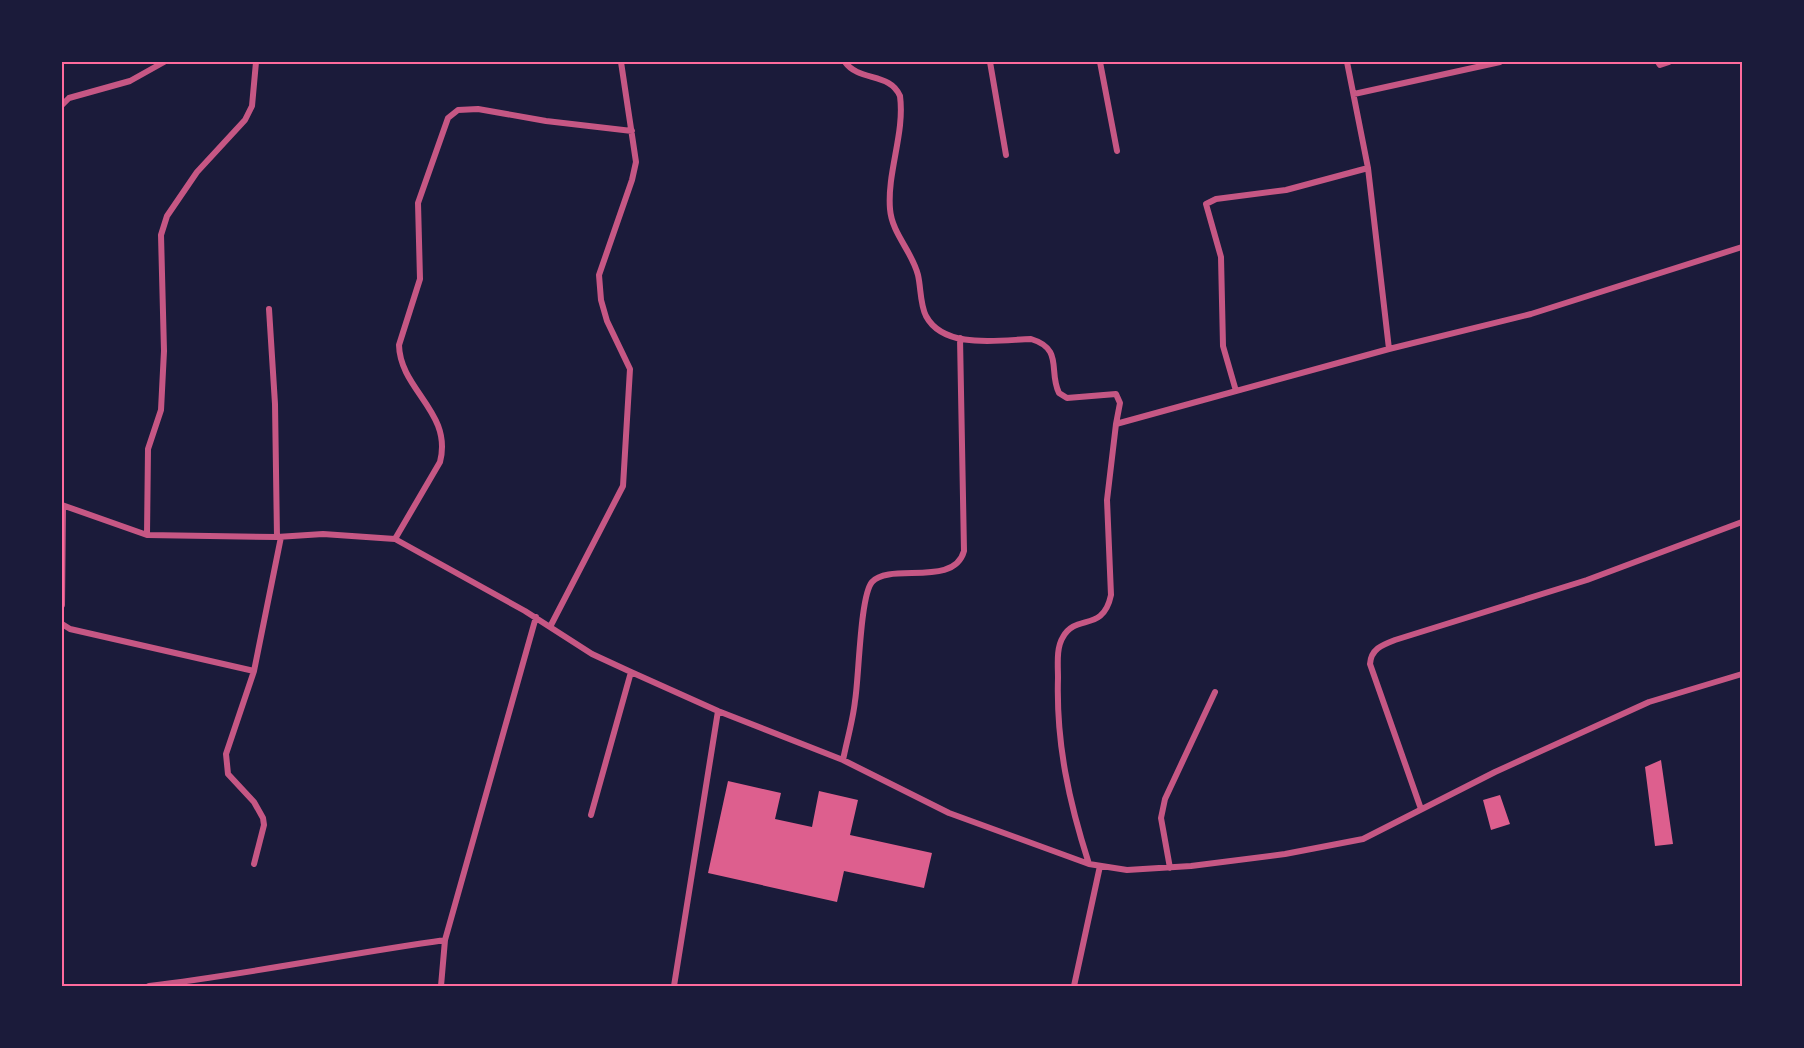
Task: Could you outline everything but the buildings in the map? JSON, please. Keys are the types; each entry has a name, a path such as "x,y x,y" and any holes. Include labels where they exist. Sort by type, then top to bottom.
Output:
{"street":[{"path":"62,105 69,98 130,81 164,62"},
{"path":"147,535 148,449 161,410 164,351 161,235 167,216 197,172 245,120 252,106 256,62"},
{"path":"550,627 623,486 630,369 607,321 598,286 599,275 636,162 621,62"},
{"path":"845,62 855,71 893,85 900,94 901,104 890,209 894,229 911,254 918,275 925,313 940,331 960,338 982,341 1031,339 1040,342 1050,351 1059,393 1067,398 1116,394 1120,403 1107,500 1110,595 1108,609 1101,617 1068,630 1061,639 1059,651 1058,705 1065,776 1069,801 1089,864"},
{"path":"990,62 1006,155"},
{"path":"1100,62 1117,151"},
{"path":"1347,62 1368,168 1389,349"},
{"path":"1354,94 1500,62"},
{"path":"1658,62 1660,65 1669,62"},
{"path":"395,539 440,462 442,453 439,424 406,370 399,355 399,345 420,279 418,203 448,118 458,110 478,109 546,121 632,131"},
{"path":"1236,391 1223,346 1221,257 1206,204 1216,199 1286,190 1368,168"},
{"path":"1116,424 1389,349 1531,314 1743,247"},
{"path":"254,864 264,825 254,802 233,782 226,765 226,754 254,671 279,537 275,404 269,309"},
{"path":"843,760 855,702 865,605 870,585 881,577 933,572 951,565 962,557 960,338"},
{"path":"62,605 62,505 147,535 279,537 323,534 395,539 536,617 592,654 631,672 718,711 843,760 949,813 1089,864 1128,870 1170,868 1343,844 1383,831 1421,809 1649,702 1743,674"},
{"path":"1421,809 1370,664 1371,656 1376,650 1395,640 1587,580 1743,522"},
{"path":"441,987 445,940 536,617"},
{"path":"62,624 70,629 254,671"},
{"path":"591,815 631,672"},
{"path":"1170,868 1161,818 1165,799 1215,692"},
{"path":"674,987 718,711"},
{"path":"1074,987 1100,866"},
{"path":"149,987 242,975 341,955 445,940"}]}
